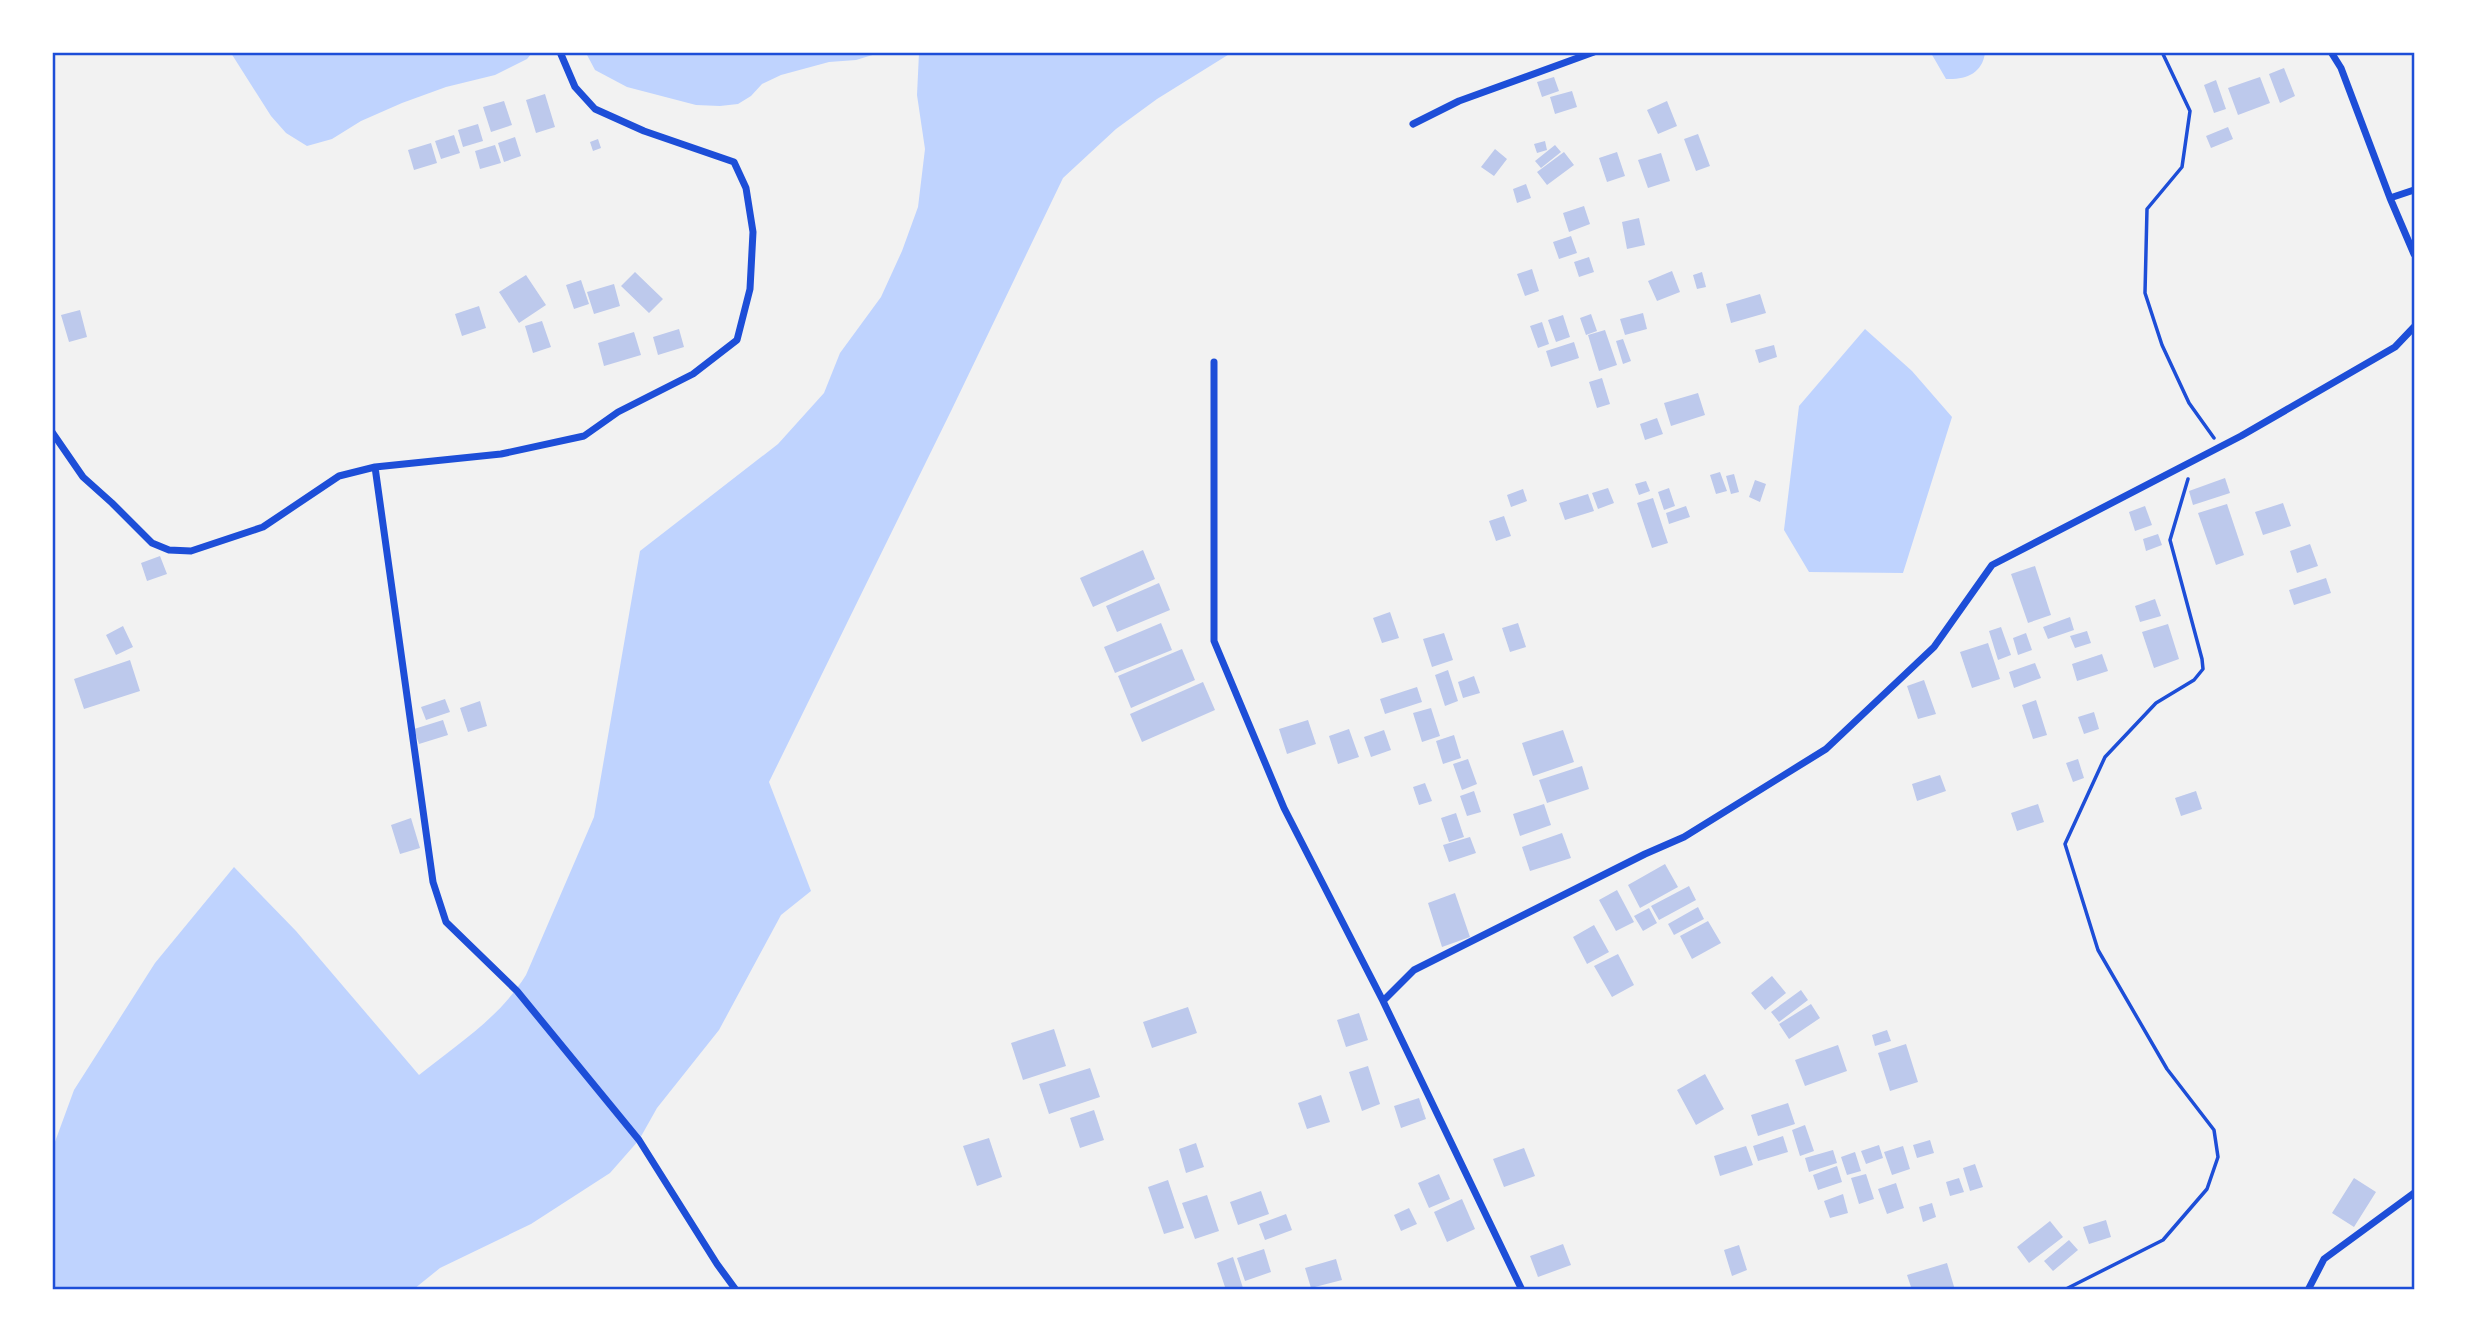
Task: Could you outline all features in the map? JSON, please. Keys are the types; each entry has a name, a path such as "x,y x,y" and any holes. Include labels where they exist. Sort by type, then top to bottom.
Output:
{"street":[{"path":"52,432 83,477 152,543 169,550 191,551 263,527 339,476 376,467 501,454 584,436 618,412 693,374 737,340 750,289 753,232 746,188 734,162 644,131 596,109 575,87 560,52"},
{"path":"1413,124 1459,101 1594,52"},
{"path":"2331,52 2341,68 2414,254"},
{"path":"2390,198 2414,190"},
{"path":"1383,1001 1413,970 1684,837 1826,748 1934,647 1992,565 2220,447 2395,347 2414,327"},
{"path":"1214,362 1214,641 1284,808 1383,1001 1522,1290"},
{"path":"376,467 433,882 446,922 517,991 639,1140 736,1290"},
{"path":"2308,1290 2324,1259 2414,1193"}],"path":[{"path":"2162,52 2190,111 2182,167 2147,209 2145,293 2162,345 2189,403 2220,447"},
{"path":"2064,1290 2163,1240 2207,1189 2218,1157 2214,1130 2167,1069 2098,950 2065,845 2105,757 2156,702 2194,680 2203,669 2170,540 2187,481 2195,472"}],"water":[{"path":"231,53 532,53 527,59 495,75 446,87 402,103 361,121 332,139 307,146 286,133 271,116"},
{"path":"586,53 879,53 856,60 829,62 781,75 762,84 751,96 738,104 720,106 696,105 627,87 595,70"},
{"path":"919,53 1231,53 1157,99 1116,129 1063,178 769,782 811,891 781,915 719,1030 657,1108 639,1140 610,1173 531,1224 440,1268 414,1289 53,1290 52,1150 74,1090 155,963 234,867 296,931 419,1075 491,1017 526,975 594,817 640,551 778,444 824,393 840,353 881,297 902,251 918,207 925,149 917,95"},
{"path":"1931,53 1985,53 1976,71 1966,77 1946,79"},
{"path":"1865,329 1912,371 1952,417 1903,573 1809,572 1784,530 1799,406"}],"building":[{"path":"2284,68 2295,96 2280,103 2269,74"},
{"path":"1554,77 1559,91 1542,97 1537,82"},
{"path":"2260,77 2270,103 2238,115 2228,88"},
{"path":"2216,80 2226,109 2214,113 2204,85"},
{"path":"1572,91 1577,107 1555,114 1550,97"},
{"path":"545,94 555,127 536,133 526,100"},
{"path":"504,101 512,125 491,132 483,107"},
{"path":"1667,101 1677,126 1658,134 1647,110"},
{"path":"478,124 483,141 463,147 458,130"},
{"path":"2228,127 2233,139 2211,148 2206,136"},
{"path":"1698,134 1710,166 1696,171 1684,139"},
{"path":"454,135 460,153 441,159 435,141"},
{"path":"515,137 521,156 504,162 498,143"},
{"path":"598,139 601,148 593,151 590,142"},
{"path":"1545,141 1547,150 1537,153 1534,144"},
{"path":"431,143 437,163 414,170 408,150"},
{"path":"495,145 501,163 480,169 475,151"},
{"path":"1555,145 1561,152 1541,168 1535,161"},
{"path":"1495,149 1507,159 1494,176 1481,167"},
{"path":"1564,152 1574,165 1547,185 1537,172"},
{"path":"1617,152 1625,176 1607,182 1599,158"},
{"path":"1661,153 1670,181 1648,188 1638,160"},
{"path":"1526,184 1531,198 1517,203 1513,189"},
{"path":"1584,206 1590,224 1569,232 1563,213"},
{"path":"1639,218 1645,245 1627,249 1622,222"},
{"path":"1571,236 1577,253 1559,259 1553,242"},
{"path":"1589,257 1594,272 1579,277 1574,262"},
{"path":"1532,269 1539,291 1525,296 1517,274"},
{"path":"1672,271 1680,292 1657,301 1648,281"},
{"path":"635,272 663,299 649,313 621,286"},
{"path":"1702,272 1706,287 1697,289 1693,275"},
{"path":"526,275 546,305 519,323 499,292"},
{"path":"581,280 589,304 574,309 566,285"},
{"path":"614,284 620,306 594,314 587,292"},
{"path":"1760,294 1766,313 1731,323 1726,304"},
{"path":"479,306 486,328 462,336 455,314"},
{"path":"80,310 87,337 69,342 61,315"},
{"path":"1643,313 1647,329 1625,335 1620,319"},
{"path":"1591,314 1597,331 1586,335 1580,318"},
{"path":"1563,315 1570,337 1556,342 1548,320"},
{"path":"542,321 551,347 533,353 525,326"},
{"path":"1542,322 1549,344 1538,348 1530,326"},
{"path":"679,329 684,347 658,355 653,337"},
{"path":"1605,330 1617,365 1599,371 1588,335"},
{"path":"634,332 641,355 604,366 598,343"},
{"path":"1623,339 1631,361 1623,364 1616,341"},
{"path":"1574,342 1579,358 1551,367 1546,351"},
{"path":"1774,345 1777,357 1759,363 1755,350"},
{"path":"1602,378 1610,404 1597,408 1589,382"},
{"path":"1698,393 1705,415 1671,426 1664,403"},
{"path":"1657,418 1663,434 1645,440 1640,424"},
{"path":"1720,472 1727,491 1716,494 1710,475"},
{"path":"1734,474 1739,492 1731,494 1726,476"},
{"path":"2225,478 2230,493 2193,505 2189,491"},
{"path":"1755,480 1766,484 1760,502 1749,497"},
{"path":"1646,481 1650,491 1639,495 1635,484"},
{"path":"1608,488 1614,503 1598,509 1592,493"},
{"path":"1669,488 1675,506 1664,510 1658,492"},
{"path":"1523,489 1527,501 1511,507 1507,495"},
{"path":"1588,494 1594,511 1565,520 1559,503"},
{"path":"1653,498 1668,543 1652,548 1637,503"},
{"path":"2283,503 2291,526 2263,535 2255,512"},
{"path":"2227,504 2244,555 2216,565 2198,513"},
{"path":"1686,506 1690,517 1669,524 1666,513"},
{"path":"2145,506 2152,525 2135,531 2129,512"},
{"path":"1504,516 1511,536 1496,541 1489,521"},
{"path":"2158,534 2162,545 2146,551 2143,539"},
{"path":"2310,544 2318,566 2297,573 2290,551"},
{"path":"1143,550 1155,579 1093,607 1080,578"},
{"path":"160,556 167,574 147,581 141,563"},
{"path":"2035,566 2051,615 2028,623 2011,574"},
{"path":"2326,578 2331,593 2294,605 2289,590"},
{"path":"1159,583 1170,610 1117,632 1106,606"},
{"path":"2155,599 2161,616 2140,622 2135,606"},
{"path":"1390,612 1399,638 1382,643 1373,618"},
{"path":"2070,617 2074,630 2048,639 2043,627"},
{"path":"1161,623 1172,650 1115,673 1104,647"},
{"path":"1518,623 1526,647 1510,652 1502,628"},
{"path":"2168,624 2179,659 2154,668 2142,632"},
{"path":"123,626 133,647 116,655 106,635"},
{"path":"2001,627 2011,655 1998,660 1989,631"},
{"path":"2087,631 2091,643 2075,648 2070,636"},
{"path":"1444,633 1453,660 1432,667 1423,639"},
{"path":"2026,633 2032,650 2018,655 2013,638"},
{"path":"1988,643 2000,679 1972,688 1960,652"},
{"path":"1182,649 1195,680 1131,708 1118,676"},
{"path":"2102,654 2108,671 2077,681 2072,664"},
{"path":"130,660 140,691 84,709 74,679"},
{"path":"2035,663 2041,678 2014,688 2009,672"},
{"path":"1448,670 1458,701 1445,706 1435,675"},
{"path":"1474,676 1480,693 1463,698 1458,682"},
{"path":"1924,680 1936,714 1918,719 1907,686"},
{"path":"1203,682 1215,710 1142,742 1130,714"},
{"path":"1417,687 1422,702 1385,714 1380,699"},
{"path":"445,699 450,712 426,720 421,707"},
{"path":"2036,700 2047,735 2033,739 2022,705"},
{"path":"480,701 487,726 468,732 460,708"},
{"path":"1431,708 1440,736 1422,742 1413,713"},
{"path":"2094,712 2099,729 2084,734 2078,717"},
{"path":"443,720 448,735 419,744 414,729"},
{"path":"1308,720 1316,744 1287,754 1279,729"},
{"path":"1349,729 1359,757 1338,764 1329,736"},
{"path":"1384,730 1391,750 1371,757 1364,737"},
{"path":"1563,730 1574,762 1533,776 1522,743"},
{"path":"1454,735 1461,758 1443,764 1436,741"},
{"path":"1468,759 1477,784 1462,790 1453,764"},
{"path":"2078,759 2084,778 2073,782 2066,763"},
{"path":"1582,766 1589,789 1547,803 1539,780"},
{"path":"1940,775 1946,791 1917,801 1912,784"},
{"path":"1425,783 1432,801 1419,805 1413,787"},
{"path":"1474,791 1481,812 1467,816 1460,796"},
{"path":"2196,791 2202,809 2181,816 2175,798"},
{"path":"1544,804 1551,825 1520,836 1513,814"},
{"path":"2038,804 2044,822 2017,831 2011,813"},
{"path":"1456,813 1464,837 1449,842 1441,818"},
{"path":"411,818 420,848 400,854 391,825"},
{"path":"1562,833 1571,858 1530,871 1522,847"},
{"path":"1470,837 1476,853 1449,862 1443,845"},
{"path":"1665,864 1678,887 1640,908 1628,885"},
{"path":"1689,886 1696,900 1659,920 1651,906"},
{"path":"1617,890 1634,922 1616,931 1599,900"},
{"path":"1455,893 1470,937 1442,947 1428,903"},
{"path":"1698,907 1704,919 1674,935 1668,924"},
{"path":"1649,908 1657,923 1643,931 1634,916"},
{"path":"1708,921 1721,943 1692,959 1680,936"},
{"path":"1594,925 1609,952 1587,964 1573,937"},
{"path":"1618,954 1634,985 1612,997 1594,966"},
{"path":"1772,976 1786,993 1765,1010 1751,993"},
{"path":"1801,990 1808,1000 1779,1022 1771,1012"},
{"path":"1811,1004 1820,1018 1789,1039 1779,1024"},
{"path":"1188,1007 1197,1033 1152,1048 1143,1022"},
{"path":"1359,1013 1368,1040 1346,1047 1337,1020"},
{"path":"1054,1029 1066,1066 1023,1080 1011,1043"},
{"path":"1887,1030 1891,1041 1875,1046 1872,1035"},
{"path":"1906,1044 1918,1082 1890,1091 1878,1053"},
{"path":"1838,1045 1847,1071 1805,1086 1795,1060"},
{"path":"1368,1066 1380,1104 1362,1111 1349,1072"},
{"path":"1090,1068 1100,1097 1049,1114 1039,1084"},
{"path":"1705,1074 1724,1109 1696,1125 1677,1090"},
{"path":"1321,1095 1330,1122 1307,1129 1298,1103"},
{"path":"1419,1098 1426,1119 1401,1128 1394,1106"},
{"path":"1788,1103 1795,1124 1758,1136 1751,1115"},
{"path":"1094,1110 1104,1140 1080,1148 1070,1118"},
{"path":"1805,1125 1814,1151 1800,1156 1792,1130"},
{"path":"1783,1136 1788,1152 1758,1161 1753,1146"},
{"path":"989,1138 1002,1177 977,1186 963,1146"},
{"path":"1930,1140 1934,1153 1917,1158 1913,1145"},
{"path":"1196,1143 1204,1167 1186,1173 1179,1149"},
{"path":"1879,1145 1883,1158 1866,1164 1861,1151"},
{"path":"1746,1146 1753,1165 1720,1176 1714,1156"},
{"path":"1903,1146 1910,1169 1892,1175 1884,1152"},
{"path":"1524,1148 1535,1176 1504,1187 1493,1159"},
{"path":"1833,1150 1837,1163 1809,1172 1805,1158"},
{"path":"1855,1152 1861,1171 1847,1175 1841,1157"},
{"path":"1975,1164 1983,1187 1970,1191 1963,1168"},
{"path":"1837,1166 1842,1182 1818,1190 1813,1175"},
{"path":"1439,1174 1450,1199 1429,1208 1418,1183"},
{"path":"1866,1174 1874,1199 1859,1204 1851,1178"},
{"path":"1959,1178 1964,1192 1950,1196 1946,1182"},
{"path":"2354,1178 2376,1192 2354,1227 2332,1213"},
{"path":"1168,1180 1184,1228 1164,1234 1148,1187"},
{"path":"1896,1183 1904,1208 1887,1214 1878,1189"},
{"path":"1261,1191 1269,1214 1238,1225 1230,1202"},
{"path":"1843,1194 1848,1213 1830,1218 1824,1201"},
{"path":"1207,1195 1219,1231 1195,1239 1182,1203"},
{"path":"1462,1199 1475,1229 1447,1242 1434,1212"},
{"path":"1932,1203 1936,1217 1923,1222 1919,1207"},
{"path":"1409,1208 1417,1224 1401,1231 1394,1215"},
{"path":"1286,1214 1292,1230 1265,1240 1259,1224"},
{"path":"2106,1220 2111,1237 2089,1244 2083,1227"},
{"path":"2050,1221 2063,1237 2029,1263 2017,1247"},
{"path":"2069,1240 2078,1250 2053,1271 2044,1261"},
{"path":"1563,1244 1571,1265 1538,1277 1530,1256"},
{"path":"1739,1245 1747,1270 1732,1276 1724,1250"},
{"path":"1264,1249 1271,1272 1245,1281 1237,1258"},
{"path":"1233,1257 1243,1288 1226,1290 1217,1263"},
{"path":"1336,1259 1342,1280 1311,1288 1305,1268"},
{"path":"1947,1263 1955,1290 1912,1290 1907,1275"}]}
